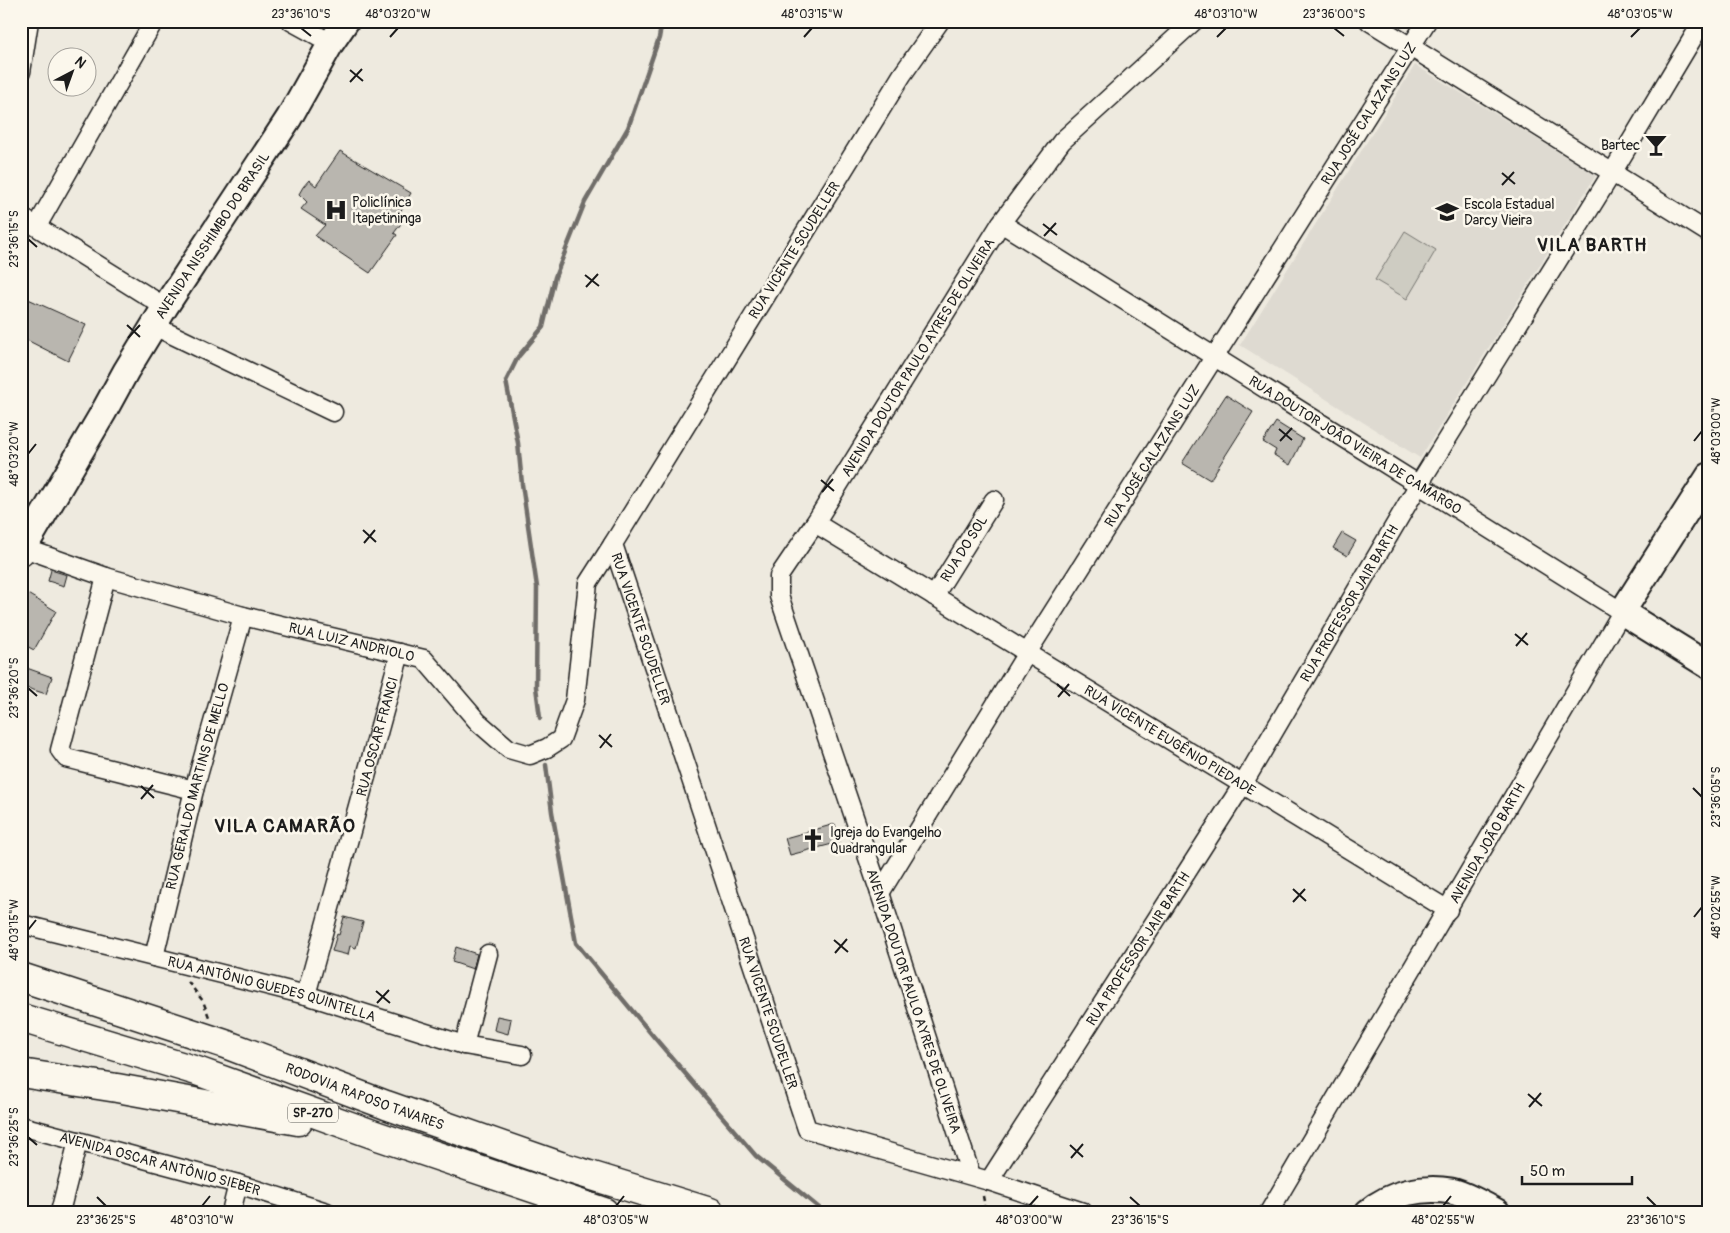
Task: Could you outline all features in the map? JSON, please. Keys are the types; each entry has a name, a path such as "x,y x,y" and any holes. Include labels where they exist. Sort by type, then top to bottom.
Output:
{"highway":[{"name":"RODOVIA RAPOSO TAVARES","path":"21,977 207,1039 386,1105 560,1166 710,1212"},
{"name":"SP-270","path":"21,1018 197,1071 378,1136 604,1212"},
{"path":"21,1073 117,1088 378,1136"}],"main road":[{"name":"AVENIDA NISSHIMBO DO BRASIL","path":"23,550 126,371 288,118 331,43 346,21"},
{"name":"AVENIDA JOÃO BARTH","path":"1622,612 1709,476"},
{"name":"RUA DOUTOR JOÃO VIEIRA DE CAMARGO","path":"1622,612 1709,666"},
{"path":"1368,1212 1376,1205 1412,1190 1452,1191 1497,1212"}],"street":[{"path":"21,72 30,21"},
{"path":"36,226 154,21"},
{"path":"291,21 331,43"},
{"name":"RUA VICENTE SCUDELLER","path":"940,21 902,75 613,544 807,1128 971,1175"},
{"name":"AVENIDA DOUTOR PAULO AYRES DE OLIVEIRA","path":"971,1175 880,893 779,596 779,576 815,523 1001,222 1062,141 1194,21"},
{"path":"1369,21 1709,233"},
{"name":"RUA JOSÉ CALAZANS LUZ","path":"880,893 1027,653 1427,21"},
{"name":"RUA PROFESSOR JAIR BARTH","path":"989,1181 1242,784 1419,484 1612,173 1703,21"},
{"path":"21,217 160,317 333,412"},
{"name":"RUA DOUTOR JOÃO VIEIRA DE CAMARGO","path":"1001,222 1622,612"},
{"name":"RUA DO SOL","path":"934,596 994,500"},
{"name":"RUA VICENTE EUGÊNIO PIEDADE","path":"815,523 1448,910"},
{"name":"RUA LUIZ ANDRIOLO","path":"23,550 106,577 243,616 424,659 478,722 509,749 530,754 547,748 561,739 575,700 588,583 613,544"},
{"path":"106,577 60,750 66,758 194,790"},
{"name":"AVENIDA JOÃO BARTH","path":"1270,1212 1622,612"},
{"name":"RUA GERALDO MARTINS DE MELLO","path":"154,957 194,790 243,616"},
{"name":"RUA OSCAR FRANCI","path":"306,995 400,653"},
{"name":"RUA ANTÔNIO GUEDES QUINTELLA","path":"21,924 306,995 464,1045 522,1055"},
{"path":"464,1045 488,954"},
{"name":"AVENIDA OSCAR ANTÔNIO SIEBER","path":"21,1126 238,1184 327,1212"},
{"path":"60,1212 78,1141"},
{"path":"971,1175 1083,1212"},
{"path":"231,1212 238,1184"}],"path":[{"path":"186,979 203,1001 209,1019 207,1039"}],"shaded area":[{"name":"Escola Estadual Darcy Vieira","path":"1415,65 1596,175 1420,458 1240,345"},
{"path":"1405,231 1436,250 1407,299 1375,280"}],"building":[{"name":"Policlínica Itapetininga","path":"340,151 411,193 400,212 406,217 394,233 397,235 370,273 315,236 325,225 301,209 307,202 299,194 303,187 309,180 316,186"},
{"path":"26,298 86,325 68,361 21,337 21,307"},
{"path":"1226,395 1253,412 1210,480 1182,463"},
{"path":"1276,422 1303,439 1290,465 1274,455 1276,450 1263,442"},
{"path":"1342,533 1356,541 1347,556 1333,548"},
{"path":"51,570 67,575 64,586 48,581"},
{"path":"26,593 56,611 34,650 21,643 21,603"},
{"path":"21,666 52,677 46,694 21,686"},
{"name":"Igreja do Evangelho Quadrangular","path":"835,824 840,842 790,855 785,838"},
{"path":"344,917 363,922 356,948 350,946 348,955 332,951"},
{"path":"456,947 477,954 473,969 452,962"},
{"path":"497,1016 511,1019 508,1034 494,1030"}],"waterway":[{"path":"540,718 536,687 537,587 518,443 506,381 518,357 543,327 555,277 585,202 628,128 659,38 662,21"},
{"path":"546,765 552,812 576,943 756,1156 824,1212"}],"place":[{"name":"Bartec","path":"1656,145"},
{"name":"Policlínica Itapetininga","path":"336,210"},
{"name":"Escola Estadual Darcy Vieira","path":"1447,212"},
{"name":"Igreja do Evangelho Quadrangular","path":"813,840"}],"district":[{"name":"VILA BARTH","path":"1592,244"},
{"name":"VILA CAMARÃO","path":"285,825"}]}
